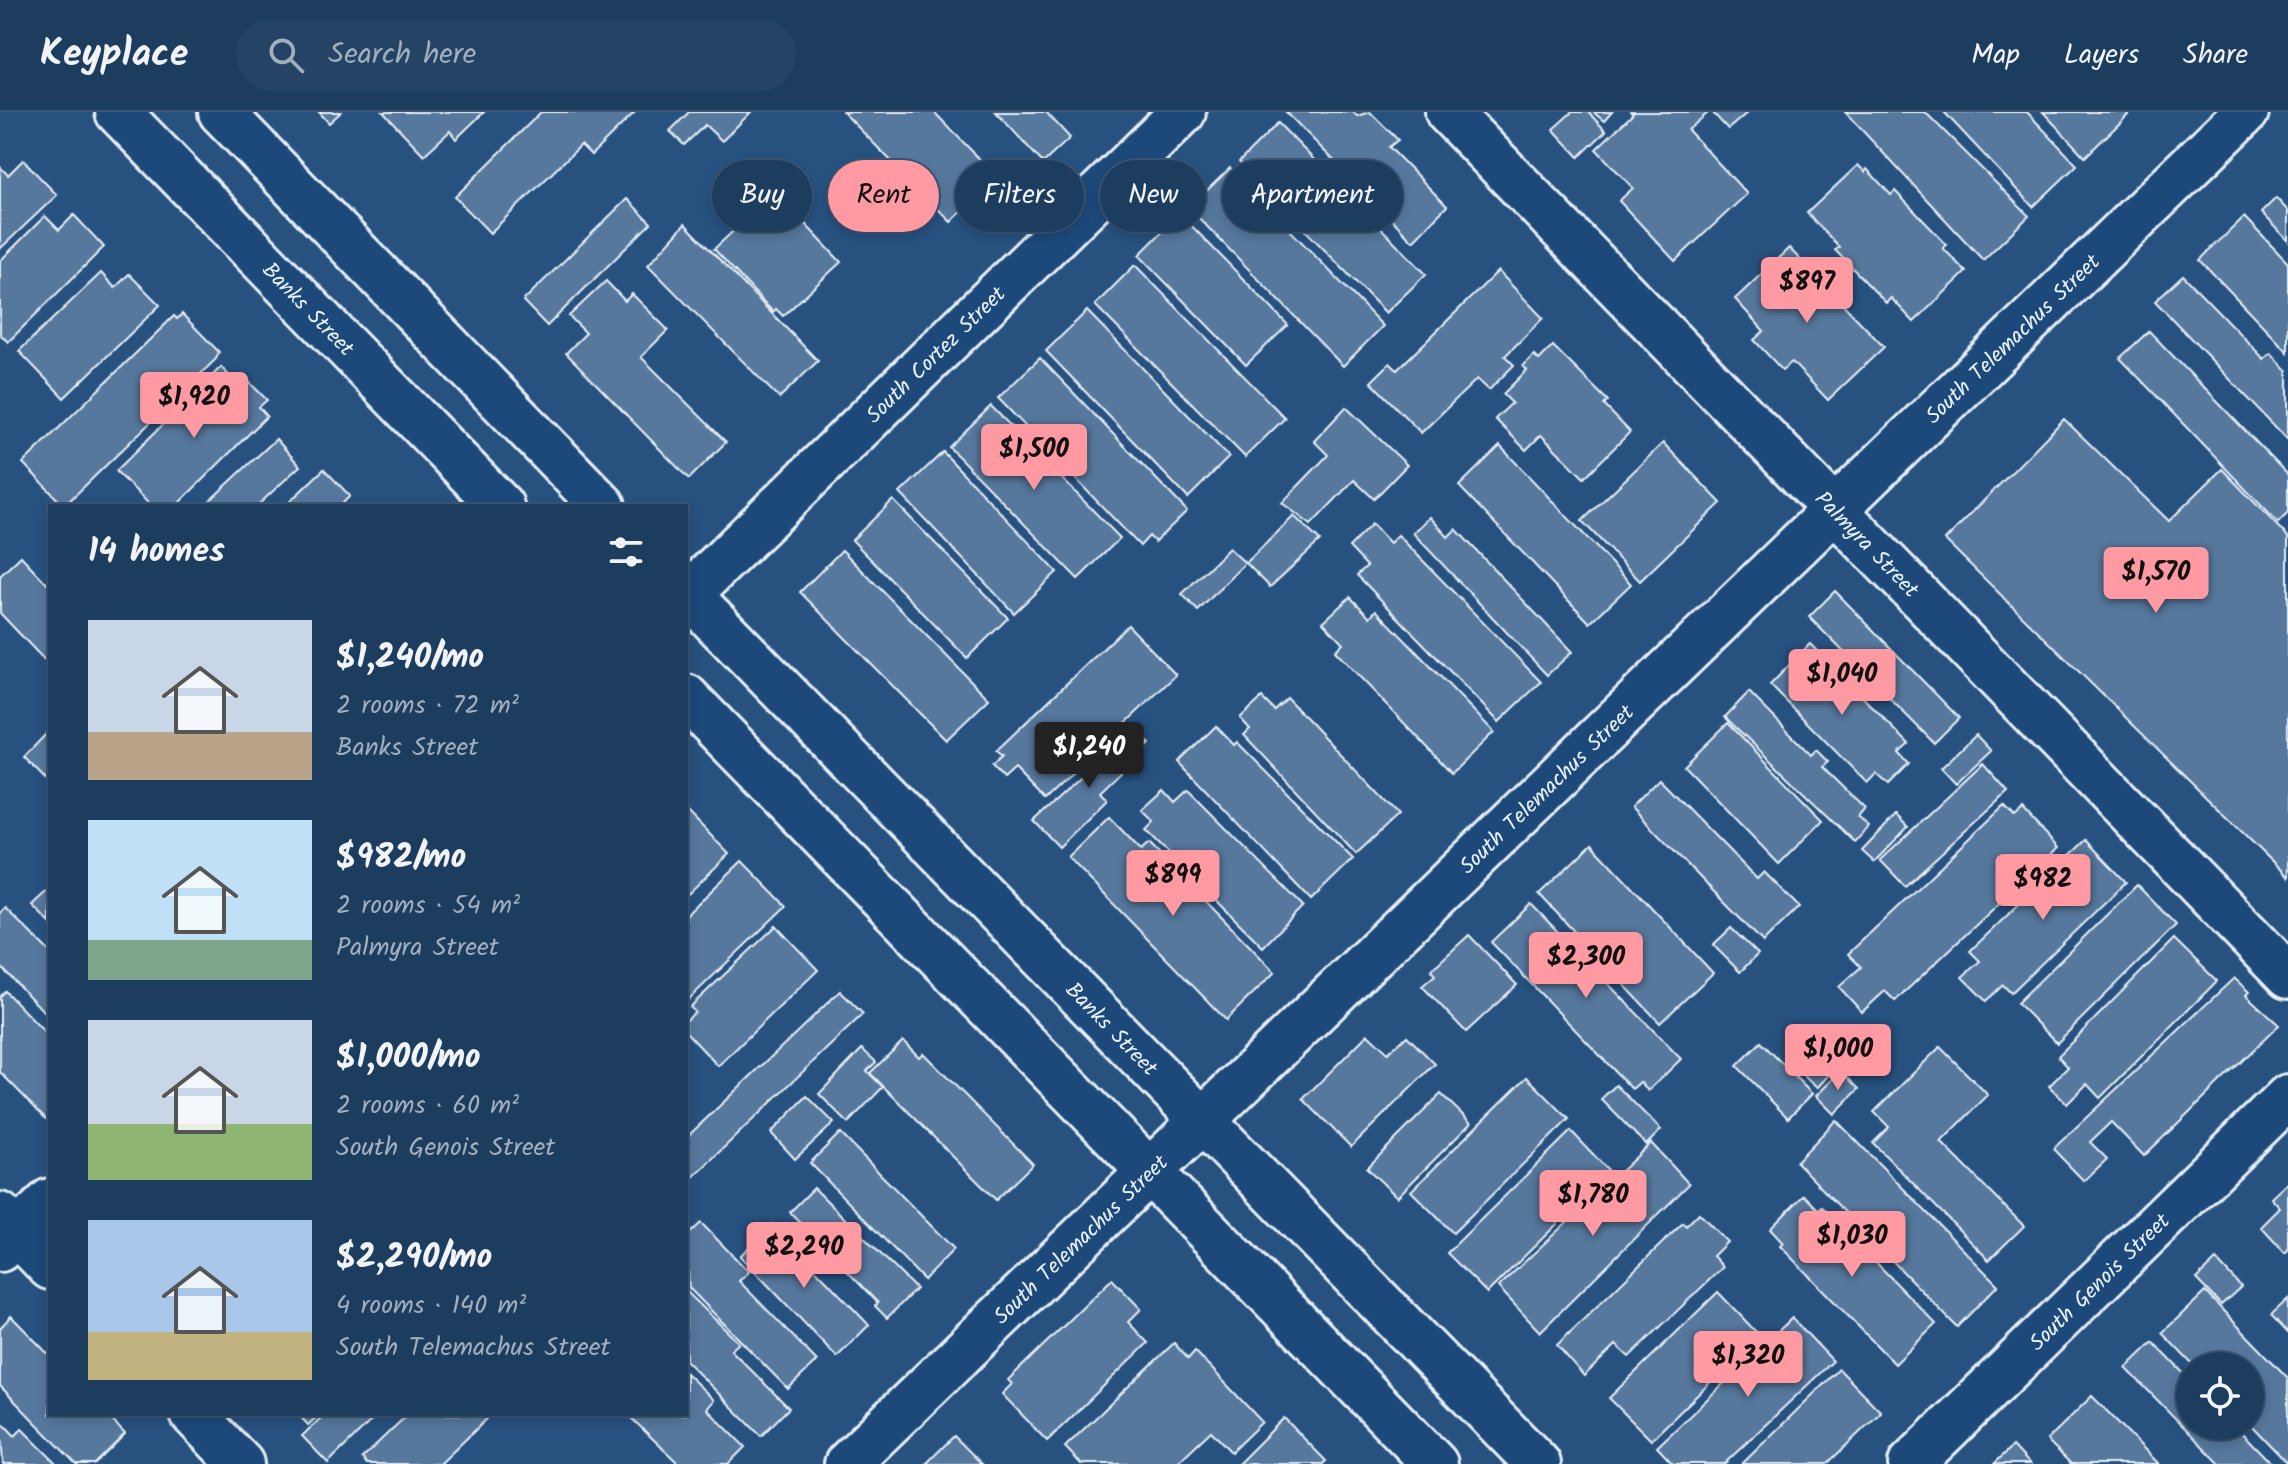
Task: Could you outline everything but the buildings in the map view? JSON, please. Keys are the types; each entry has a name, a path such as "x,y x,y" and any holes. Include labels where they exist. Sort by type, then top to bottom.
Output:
{"street":[{"name":"Banks Street","path":"118,112 499,504"},
{"path":"221,112 601,504"},
{"name":"South Cortez Street","path":"688,594 1183,112"},
{"name":"Palmyra Street","path":"1448,112 2288,976"},
{"name":"South Telemachus Street","path":"847,1464 2246,112"},
{"name":"Banks Street","path":"688,596 1538,1464"},
{"path":"688,699 1435,1464"},
{"name":"South Genois Street","path":"1911,1464 2288,1097"},
{"path":"48,1202 6,1232 48,1265"},
{"path":"195,1416 241,1464"}]}
